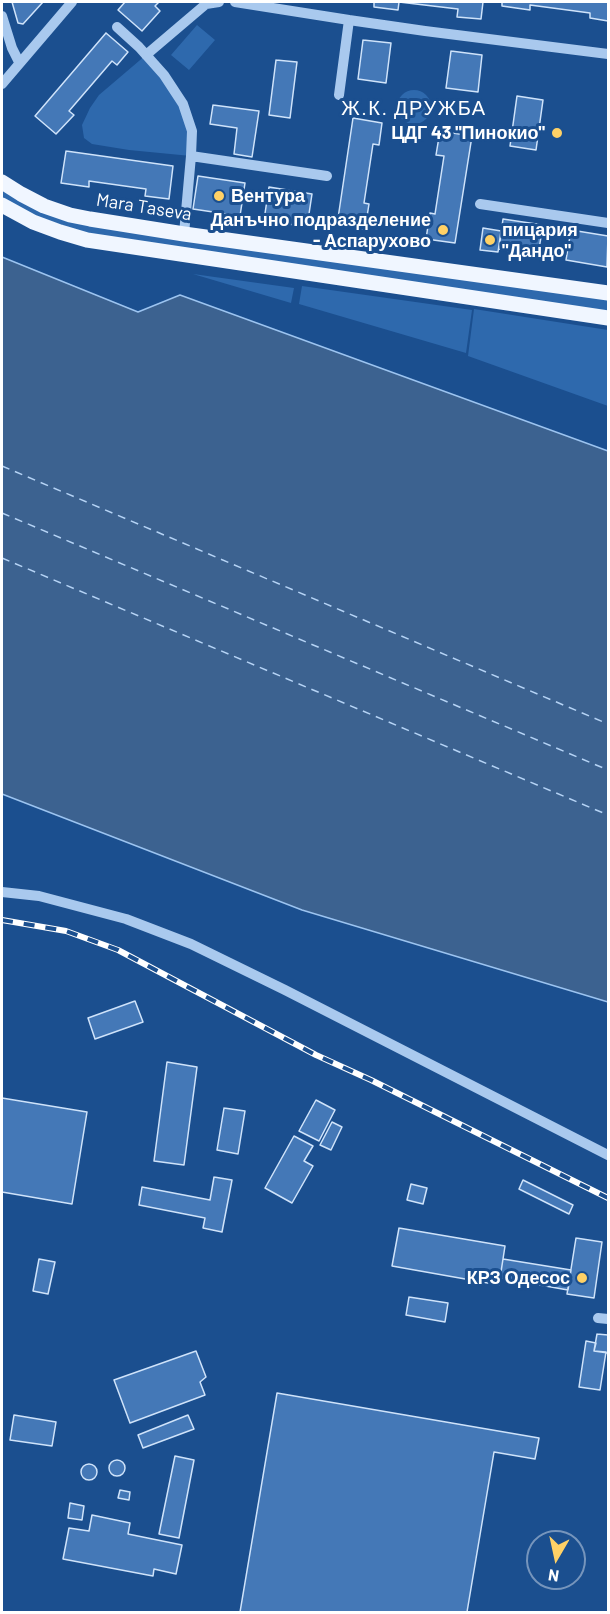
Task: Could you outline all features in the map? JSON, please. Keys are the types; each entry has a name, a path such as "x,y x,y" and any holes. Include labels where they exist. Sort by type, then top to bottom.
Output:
{"main road":[{"name":"Mara Taseva","path":"2,182 44,206 70,215 184,234 609,293"},
{"path":"2,205 33,222 87,240 609,318"}],"street":[{"path":"2,84 72,2"},
{"path":"146,55 206,4 219,2"},
{"path":"235,2 425,32 609,54"},
{"path":"2,16 19,62"},
{"path":"339,95 349,20"},
{"path":"117,27 164,75 183,104 192,130 184,234"},
{"path":"191,156 327,176"},
{"path":"480,204 609,224"},
{"path":"2,892 39,896 126,919 191,944 609,1155"}],"shaded area":[{"path":"197,25 215,40 189,70 171,55"},
{"path":"146,55 183,104 191,156 92,144 84,138 82,125 99,95"},
{"path":"414,90 426,95 431,107 426,119 414,124 402,119 397,107 402,95"},
{"path":"2,182 44,206 608,293 608,318 89,234 37,217 2,198"},
{"path":"2,257 138,312 180,295 608,451 608,1002 302,910 2,794"},
{"path":"193,274 294,288 291,303"},
{"path":"302,286 472,310 466,353 299,304"},
{"path":"474,309 608,330 608,406 468,356"}],"building":[{"path":"12,2 43,2 23,24 18,23"},
{"path":"125,2 159,2 155,6 160,11 142,31 118,10"},
{"path":"374,2 399,2 398,10 374,7"},
{"path":"399,2 483,2 481,19 457,17 458,9"},
{"path":"502,2 608,2 608,21 590,18 590,13 530,5 530,10 502,6"},
{"path":"106,33 128,52 117,65 112,61 69,111 74,115 56,134 35,116"},
{"path":"363,40 391,43 386,83 358,79"},
{"path":"451,51 482,55 478,92 446,88"},
{"path":"276,60 297,62 290,118 269,115"},
{"path":"517,96 543,100 536,150 510,146"},
{"path":"213,105 259,111 252,157 234,154 237,128 210,124"},
{"path":"353,118 382,123 379,145 373,144 364,203 369,204 365,229 337,225"},
{"path":"440,131 472,136 455,243 426,239 430,213 435,214 444,156 436,155"},
{"path":"66,151 173,166 169,199 145,196 146,189 89,181 89,187 61,183"},
{"name":"Вентура","path":"198,176 245,183 240,216 193,209"},
{"path":"269,187 312,194 307,227 264,220"},
{"path":"503,219 543,225 538,255 499,249"},
{"name":"пицария \"Дандо\"","path":"483,228 501,231 498,252 480,250"},
{"path":"571,230 608,236 607,267 566,260"},
{"path":"135,1001 143,1022 95,1039 88,1018"},
{"path":"167,1062 197,1067 184,1165 154,1161"},
{"path":"2,1098 87,1112 72,1204 2,1192"},
{"path":"316,1100 335,1110 319,1141 299,1131"},
{"path":"224,1108 245,1111 238,1154 217,1150"},
{"path":"332,1122 342,1127 331,1150 320,1145"},
{"path":"294,1136 313,1146 304,1161 313,1166 292,1203 265,1188"},
{"path":"214,1177 232,1180 222,1232 203,1228 205,1218 139,1205 142,1187 210,1200"},
{"path":"523,1180 573,1205 569,1214 519,1189"},
{"path":"411,1184 427,1188 423,1204 407,1200"},
{"path":"399,1228 505,1246 499,1285 392,1266"},
{"path":"576,1238 602,1242 594,1298 567,1294"},
{"path":"39,1259 55,1262 48,1294 33,1291"},
{"path":"503,1259 571,1270 568,1290 500,1278"},
{"path":"409,1297 448,1303 445,1322 406,1315"},
{"path":"597,1334 608,1335 608,1353 594,1351"},
{"path":"586,1341 596,1343 594,1351 606,1352 600,1390 579,1387"},
{"path":"196,1351 206,1377 200,1382 205,1395 130,1423 114,1380"},
{"path":"277,1393 539,1438 535,1459 494,1452 467,1612 240,1612"},
{"path":"14,1415 56,1422 52,1446 10,1440"},
{"path":"188,1415 194,1429 143,1448 138,1435"},
{"path":"175,1456 194,1460 179,1538 159,1534"},
{"path":"114,1460 120,1460 125,1468 123,1474 114,1476 109,1471 109,1465"},
{"path":"86,1464 92,1464 97,1472 95,1478 86,1480 81,1475 81,1469"},
{"path":"120,1490 130,1492 129,1500 118,1498"},
{"path":"70,1503 84,1506 82,1520 68,1518"},
{"path":"92,1515 130,1523 128,1534 182,1545 176,1574 154,1569 153,1576 63,1559 69,1528 89,1531"}],"ferry route":[{"path":"2,466 608,724"},
{"path":"2,513 608,770"},
{"path":"2,558 608,815"}],"railway":[{"path":"2,920 66,931 118,950 316,1055 608,1198"}],"place":[{"name":"ЦДГ 43 \"Пинокио\"","path":"557,133"},
{"name":"Вентура","path":"219,196"},
{"name":"Данъчно подразделение - Аспарухово","path":"443,230"},
{"name":"пицария \"Дандо\"","path":"490,240"},
{"name":"КРЗ Одесос","path":"582,1278"}],"district":[{"name":"Ж.К. ДРУЖБА","path":"414,108"}]}
